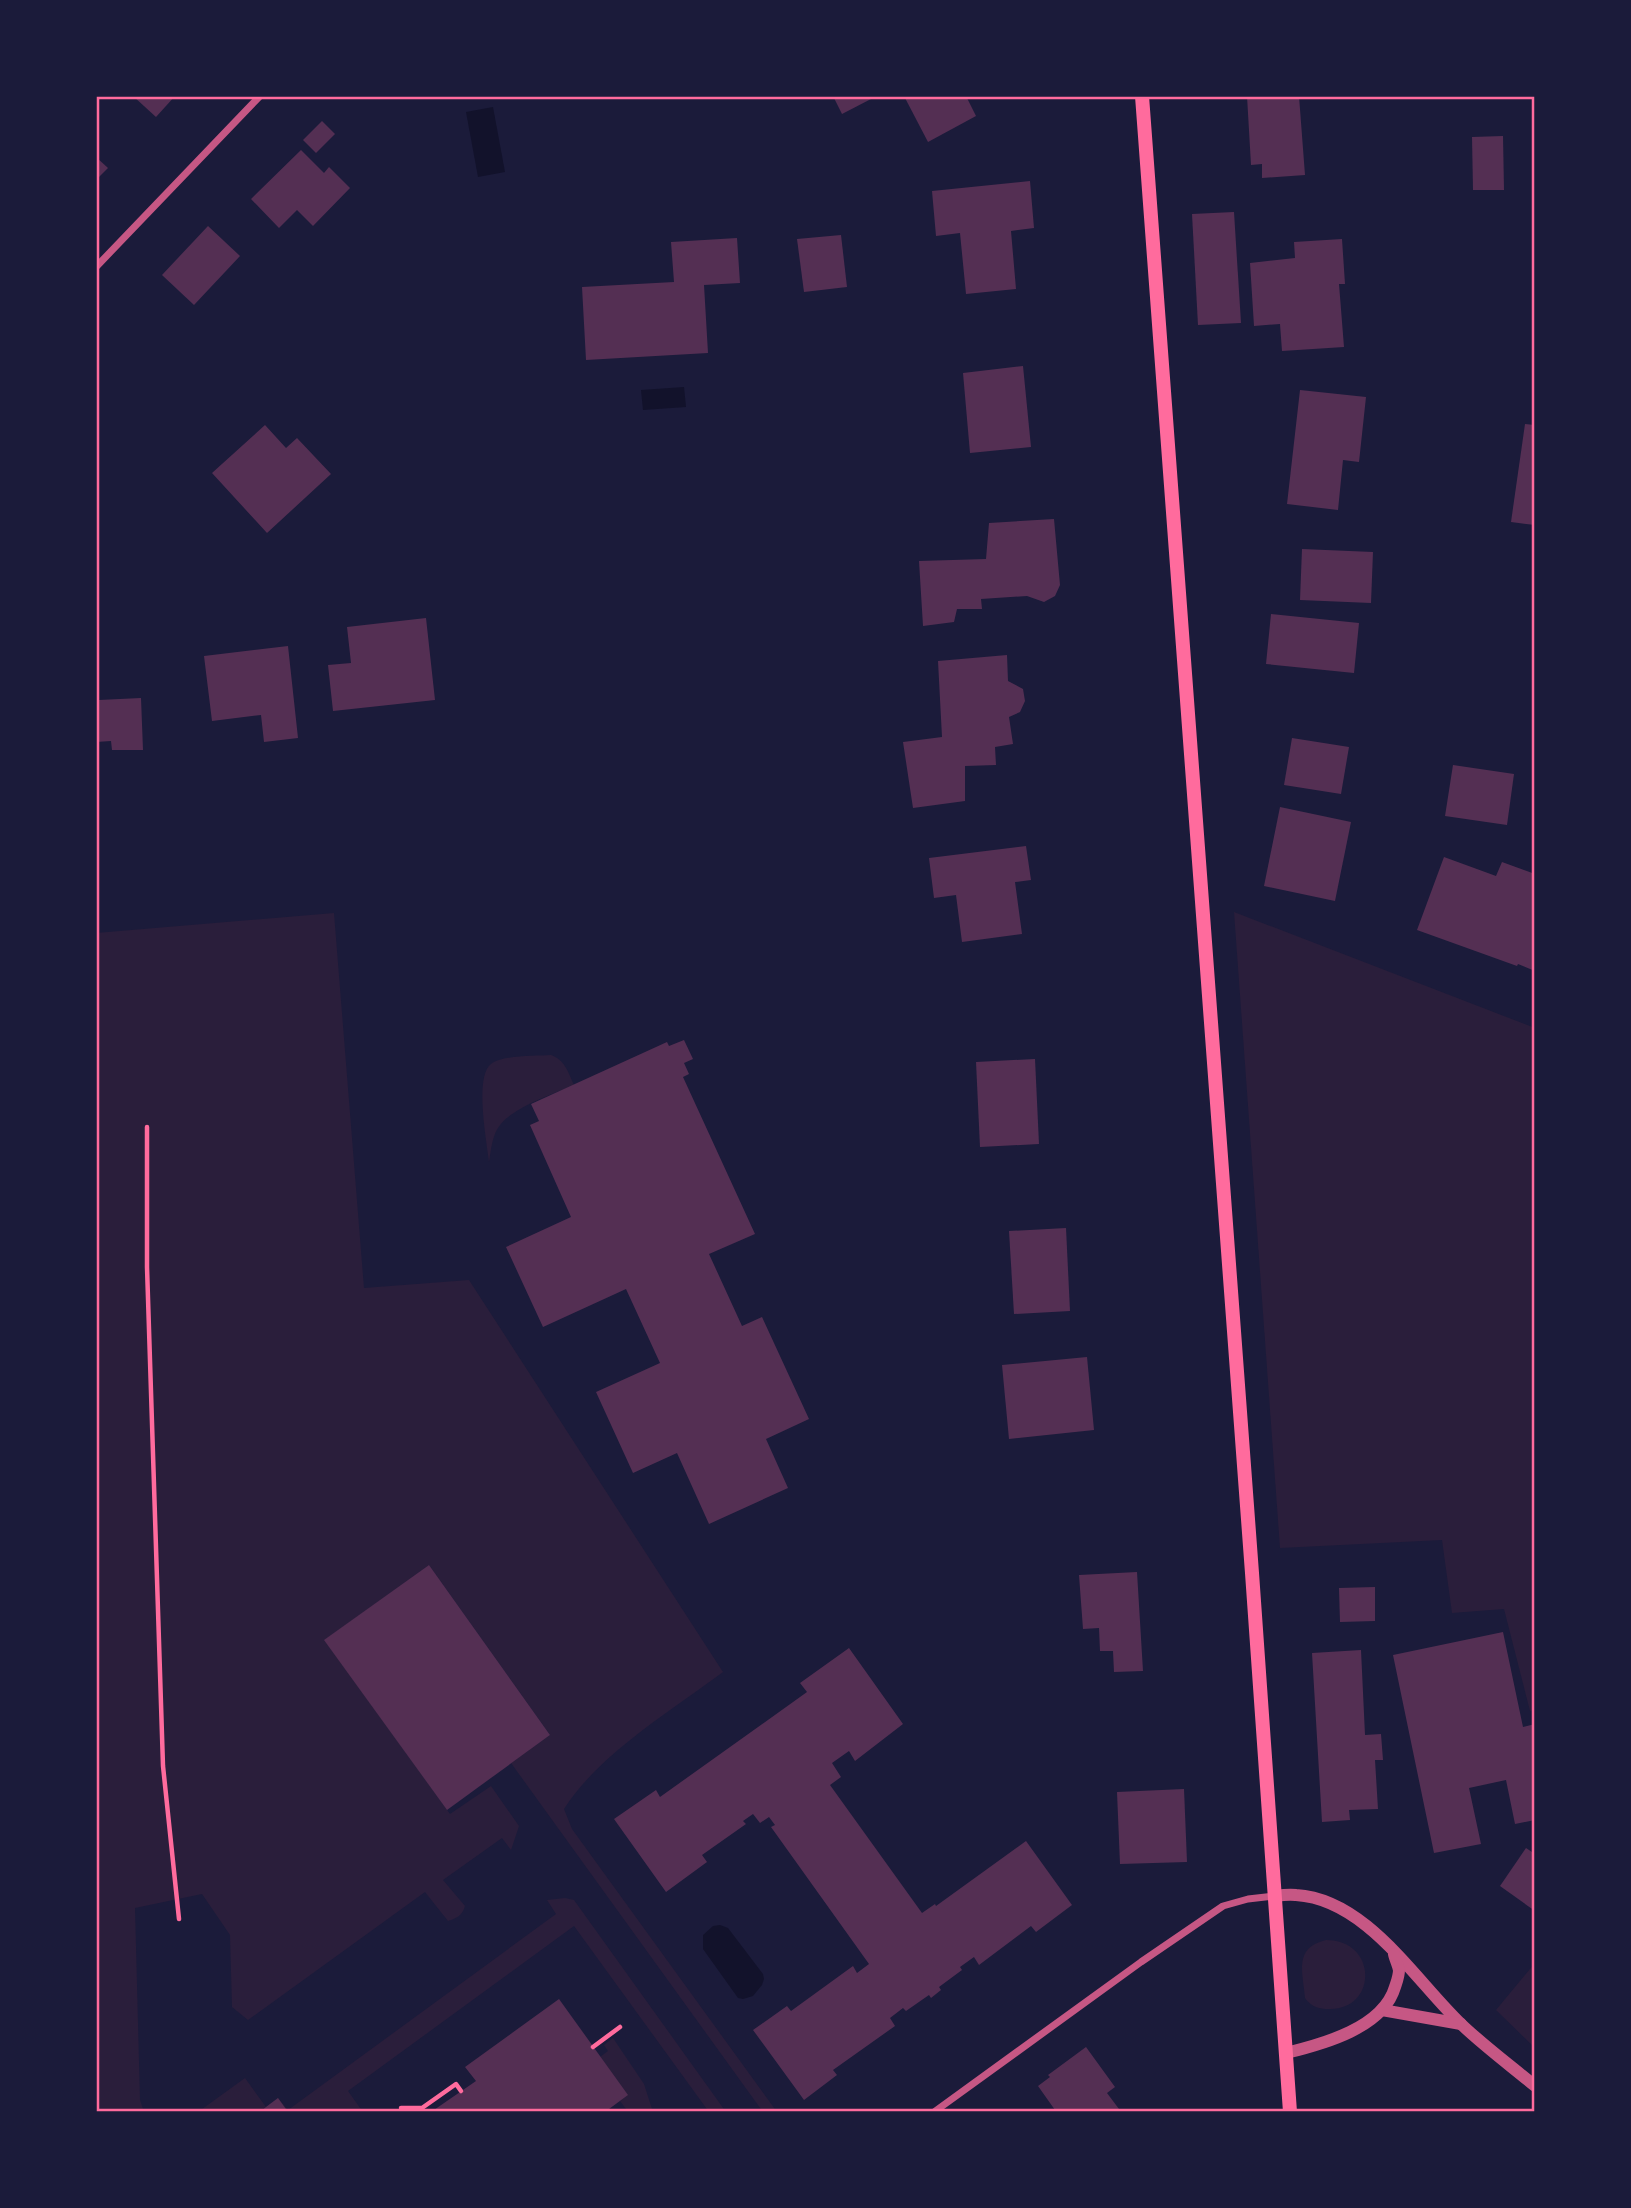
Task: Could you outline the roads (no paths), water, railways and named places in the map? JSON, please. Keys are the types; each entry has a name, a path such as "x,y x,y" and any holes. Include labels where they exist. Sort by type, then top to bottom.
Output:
{"main road":[{"path":"1142,96 1290,2112"}],"street":[{"path":"96,267 260,96"},
{"path":"934,2112 1223,1906 1248,1899 1297,1894 1324,1901 1363,1923 1462,2024 1535,2086"},
{"path":"1286,2053 1337,2038 1362,2025 1382,2010 1392,1997 1399,1973 1393,1951"},
{"path":"1382,2010 1462,2024"}]}
